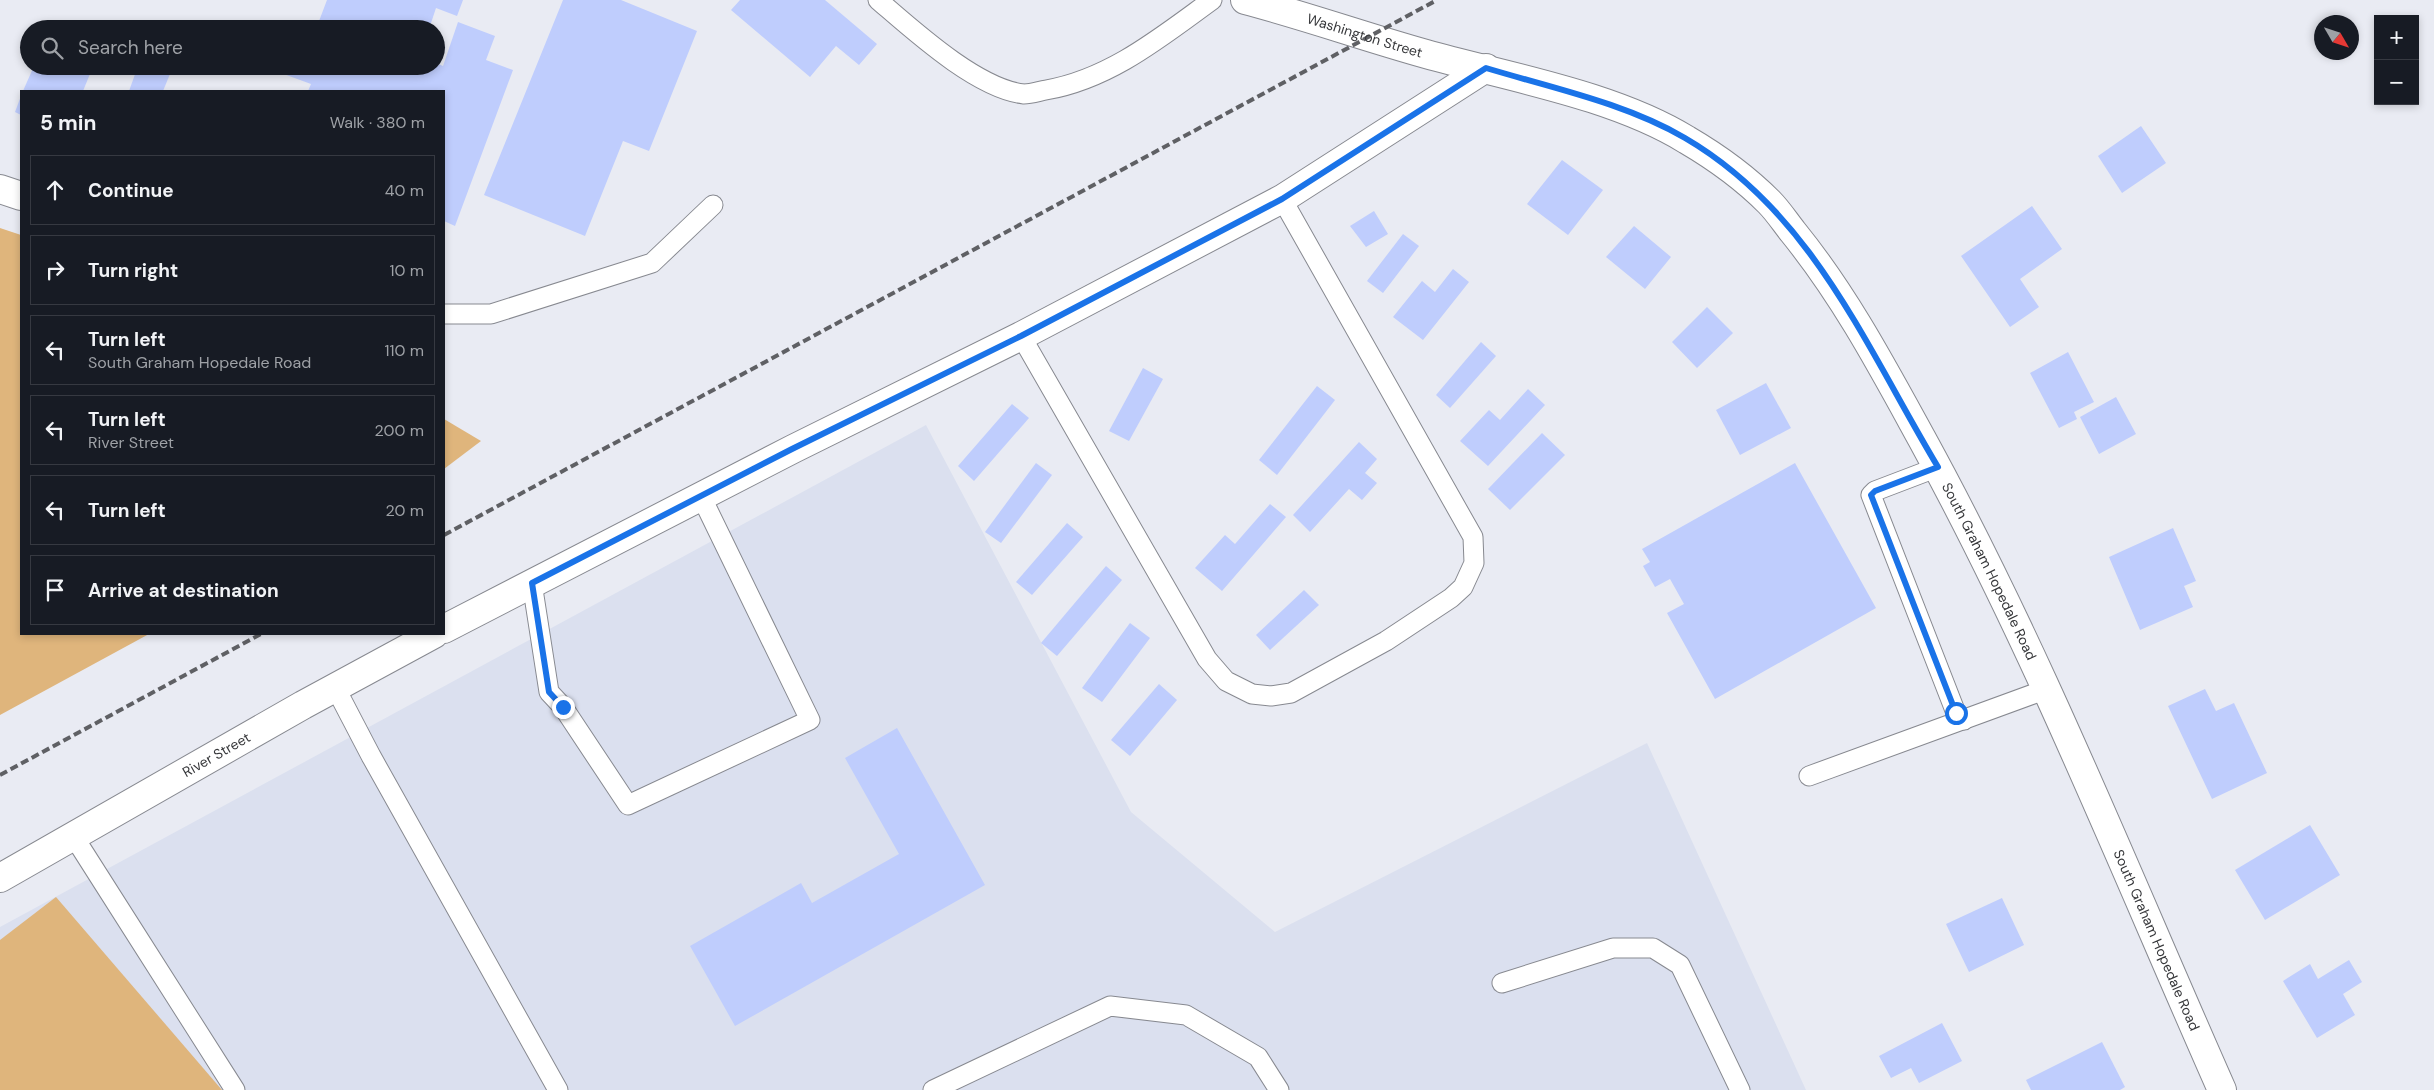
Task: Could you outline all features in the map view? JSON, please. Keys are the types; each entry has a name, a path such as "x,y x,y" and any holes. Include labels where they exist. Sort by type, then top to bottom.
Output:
{"street":[{"name":"Washington Street","path":"1264,2 1427,54 1486,68"},
{"path":"445,628 701,496 1021,336 1282,199 1486,68"},
{"name":"South Graham Hopedale Road","path":"1486,68 1601,103 1647,120 1685,138 1723,163 1769,202 1818,262 1866,337 1938,467 2047,689 2222,1090"},
{"path":"0,189 20,196"},
{"name":"River Street","path":"0,878 335,687 432,635"}],"lane":[{"path":"878,0 949,58 996,86 1025,94 1072,85 1138,54 1212,0"},
{"path":"1021,336 1207,659 1226,681 1252,694 1271,696 1291,693 1386,641 1451,598 1463,587 1474,563 1473,536 1282,199"},
{"path":"445,314 491,314 652,263 713,205"},
{"path":"1938,467 1875,491 1871,495 1956,713 1964,720"},
{"path":"532,583 549,692 563,707 628,805 810,720 701,496"},
{"path":"335,687 371,756 558,1090"},
{"path":"1809,776 2047,689"},
{"path":"74,837 235,1090"},
{"path":"1502,983 1613,948 1654,948 1680,965 1740,1090"},
{"path":"934,1090 1110,1006 1186,1015 1258,1057 1279,1090"}],"shaded area":[{"path":"0,228 20,235 20,635 147,635 0,715"},
{"path":"445,420 481,441 445,468"},
{"path":"926,425 1131,812 1275,932 1647,743 1806,1090 0,1090 0,927"},
{"path":"56,897 222,1090 0,1090 0,940"}],"building":[{"path":"327,0 463,0 457,16 436,8 432,20 319,20"},
{"path":"563,0 621,0 697,31 649,151 623,141 585,236 484,195"},
{"path":"740,0 825,0 877,44 859,65 836,46 810,77 731,10"},
{"path":"458,22 495,36 486,60 513,70 455,226 445,221 445,90 308,90 311,84 286,75 445,75 445,60"},
{"path":"30,75 90,75 83,90 23,90"},
{"path":"135,75 170,75 163,90 129,90"},
{"path":"20,99 20,114 15,112"},
{"path":"2141,126 2166,163 2122,193 2098,156"},
{"path":"1562,160 1603,190 1568,235 1527,204"},
{"path":"2032,206 2062,249 2020,279 2039,307 2010,327 1961,256"},
{"path":"1374,211 1388,234 1366,247 1350,226"},
{"path":"1634,226 1671,257 1645,289 1606,257"},
{"path":"1403,234 1419,246 1383,293 1367,281"},
{"path":"1453,269 1469,282 1423,340 1393,317 1422,281 1435,292"},
{"path":"1707,307 1733,333 1697,368 1672,342"},
{"path":"1481,342 1496,356 1450,408 1436,395"},
{"path":"2068,352 2094,402 2074,412 2077,419 2059,428 2030,373"},
{"path":"1143,368 1163,379 1129,441 1109,431"},
{"path":"1766,383 1791,428 1740,455 1716,410"},
{"path":"1317,386 1335,400 1277,475 1259,460"},
{"path":"1528,389 1545,405 1488,466 1460,441 1489,410 1500,420"},
{"path":"2116,397 2136,434 2099,454 2080,417"},
{"path":"1012,404 1029,418 974,481 958,466"},
{"path":"1542,433 1565,455 1510,510 1488,489"},
{"path":"1359,442 1377,459 1365,473 1377,483 1362,500 1349,489 1310,532 1293,515"},
{"path":"1036,463 1052,475 1001,543 985,532"},
{"path":"1795,463 1876,608 1715,699 1667,613 1684,604 1670,579 1655,587 1643,566 1650,562 1642,549"},
{"path":"1270,504 1286,517 1222,591 1195,568 1225,535 1235,544"},
{"path":"1067,523 1083,537 1032,595 1016,582"},
{"path":"2173,528 2196,581 2184,586 2193,607 2140,630 2109,557"},
{"path":"1106,566 1122,580 1057,656 1041,643"},
{"path":"1304,590 1319,605 1270,650 1256,635"},
{"path":"1130,623 1150,638 1102,702 1082,688"},
{"path":"1159,684 1177,700 1130,756 1111,740"},
{"path":"2205,689 2216,711 2234,703 2267,773 2212,799 2168,706"},
{"path":"897,728 985,885 735,1026 690,946 801,883 812,903 899,854 845,758"},
{"path":"2310,825 2340,875 2265,920 2235,870"},
{"path":"2002,898 2024,945 1969,972 1946,924"},
{"path":"2349,960 2362,982 2343,994 2355,1015 2317,1038 2283,981 2310,964 2318,979"},
{"path":"1942,1023 1962,1061 1919,1083 1911,1068 1891,1078 1879,1056"},
{"path":"2102,1042 2125,1087 2120,1090 2031,1090 2026,1080"}],"railway":[{"path":"445,534 1437,0"},
{"path":"0,775 259,635"}],"route":[{"path":"563,707 549,692 532,583 792,449 1021,336 1282,199 1486,68 1601,103 1647,120 1685,138 1723,163 1769,202 1818,262 1866,337 1938,467 1875,491 1871,495 1956,713"}]}
